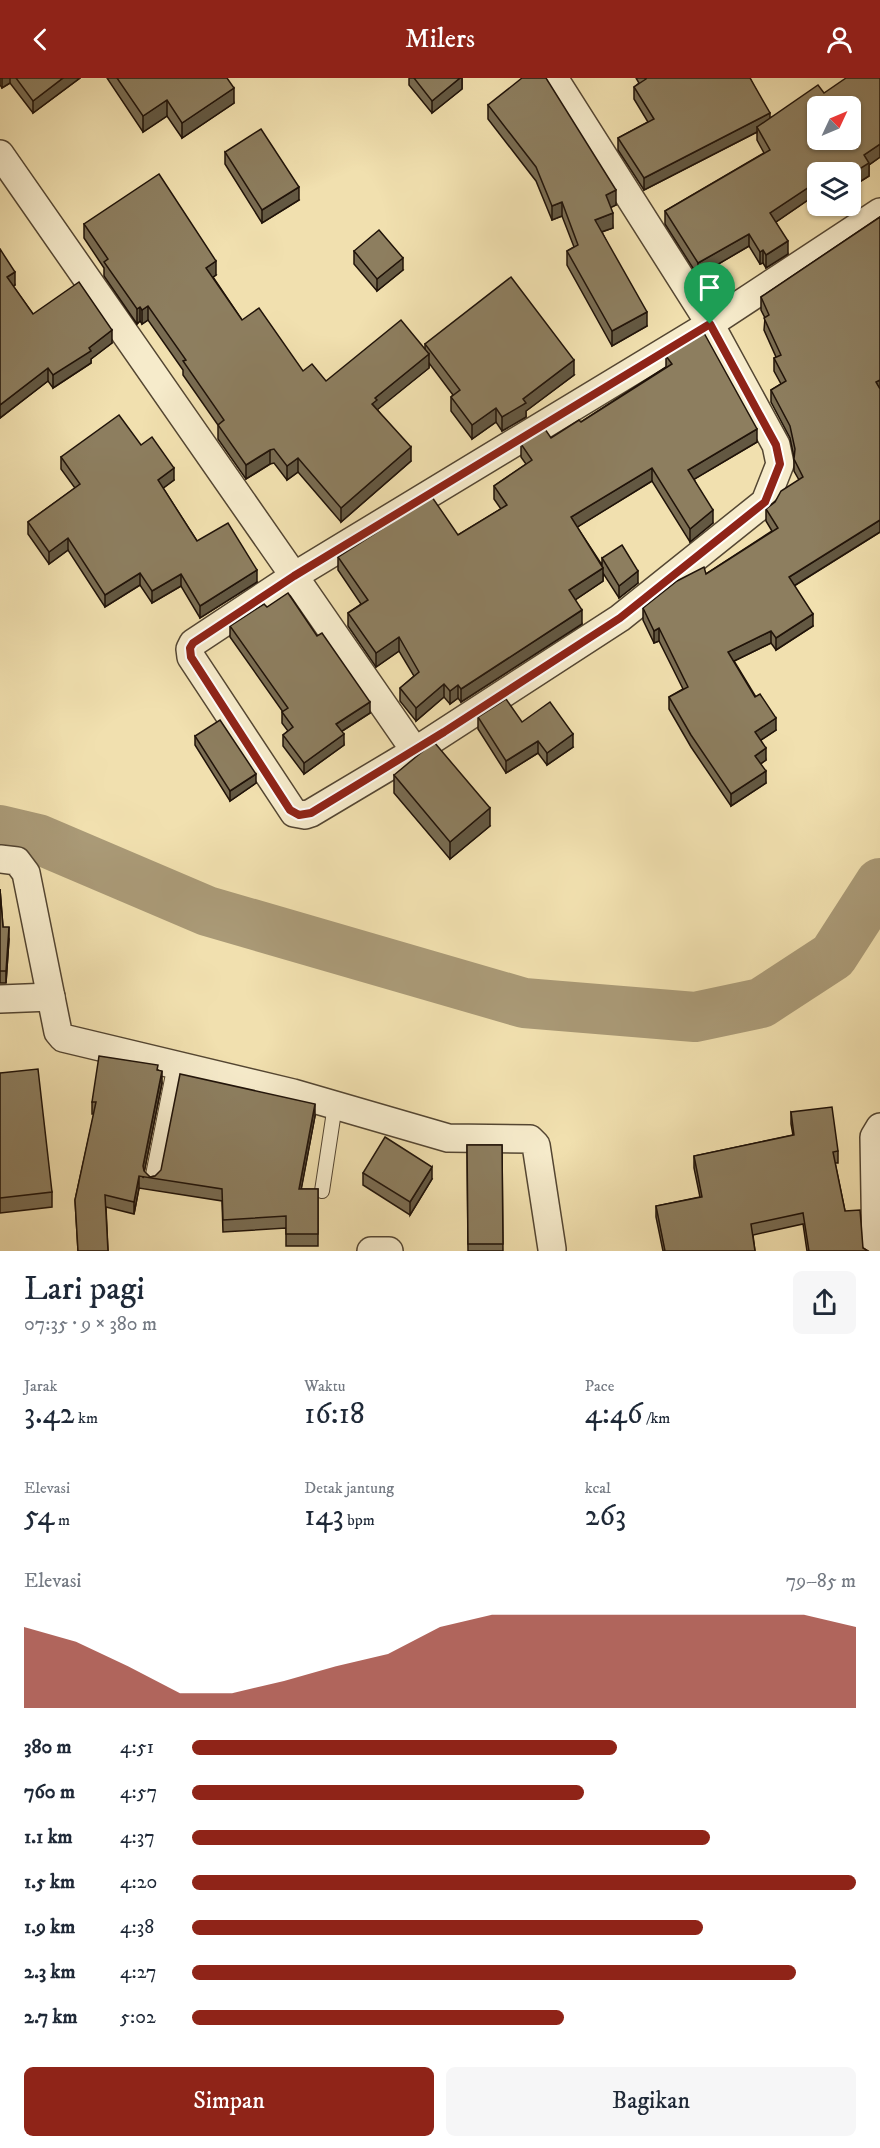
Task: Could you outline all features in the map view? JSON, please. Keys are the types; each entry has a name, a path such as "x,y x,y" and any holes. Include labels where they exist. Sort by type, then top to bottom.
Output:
{"street":[{"path":"554,78 710,324 776,445 780,464 765,502 620,618 415,751 311,813 299,815 290,810 191,657 190,648 193,643 294,576 710,324 880,212"},
{"path":"0,154 8,182 294,576 415,751"},
{"path":"0,859 17,861 26,873 58,1032 63,1038 335,1105 448,1138 530,1138 536,1145 552,1249"},
{"path":"0,999 51,997"},
{"path":"876,1251 874,1137 880,1126"},
{"path":"371,1251 389,1251"}],"lane":[{"path":"153,1180 175,1064"},
{"path":"322,1191 335,1105"}],"building":[{"path":"16,78 63,78 33,101"},
{"path":"117,78 227,78 234,88 182,123 167,100 143,116"},
{"path":"414,78 460,78 432,101"},
{"path":"522,78 546,78 616,190 606,195 613,213 595,220 647,312 612,331 567,251 578,245 562,202 552,206 536,167 488,105"},
{"path":"645,78 750,78 770,113 644,178 618,138 654,119 634,87"},
{"path":"846,78 880,78 880,144 864,155 869,163 861,168 861,162 807,162 807,188 770,213 788,241 766,255 763,250 760,252 749,234 698,263 665,211 770,150 757,127 818,85 824,93"},
{"path":"261,129 299,187 262,210 225,152"},
{"path":"159,174 216,261 206,268 242,320 259,308 303,371 312,364 326,381 401,320 429,354 375,398 377,400 372,404 411,447 341,508 298,458 287,466 274,449 246,465 218,425 224,420 183,361 186,360 148,306 142,310 140,307 137,309 104,262 108,259 84,224"},
{"path":"880,217 880,380 876,382 880,389 880,520 789,577 813,614 776,638 771,631 728,652 755,697 760,694 776,718 755,732 766,748 755,756 766,771 731,794 691,735 669,697 688,687 659,628 654,631 643,608 677,581 704,567 706,574 778,528 766,509 775,502 781,491 803,477 794,459 795,449 790,426 771,390 786,381 774,358 781,355 764,318 769,315 761,297"},
{"path":"379,230 403,258 377,279 354,251"},
{"path":"0,249 15,272 7,277 33,314 79,282 112,330 89,348 91,351 53,375 48,368 0,405"},
{"path":"511,277 574,360 523,399 526,403 502,417 496,408 472,425 451,397 460,390 425,344"},
{"path":"704,333 757,429 688,470 713,510 690,529 652,468 571,517 603,568 569,590 582,610 461,689 458,685 450,691 444,684 416,708 400,688 419,672 399,637 376,653 348,613 368,600 338,557 432,497 458,535 507,505 494,486 532,460 521,444 545,429 551,438 579,420 581,422 672,364 666,356"},
{"path":"119,415 141,445 152,437 174,468 158,480 197,541 228,523 257,570 200,606 181,574 152,591 140,573 105,595 68,538 49,552 28,522 80,484 61,457"},
{"path":"622,545 638,571 619,586 602,558"},
{"path":"288,593 317,636 322,633 370,702 336,724 344,734 304,763 283,735 293,727 282,712 288,708 230,626 264,604 267,607"},
{"path":"506,699 522,722 550,702 573,734 547,753 538,741 506,761 478,717"},
{"path":"220,720 256,774 230,791 195,736"},
{"path":"434,742 490,808 450,842 394,775"},
{"path":"0,889 3,927 9,927 6,971 0,971"},
{"path":"99,1056 158,1065 157,1070 162,1071 143,1166 144,1171 150,1177 155,1176 161,1170 180,1074 315,1104 299,1189 318,1189 318,1234 286,1234 286,1216 223,1220 222,1189 139,1176 134,1202 105,1195 108,1251 78,1251 75,1200 96,1102 92,1102"},
{"path":"38,1069 52,1192 0,1198 0,1073"},
{"path":"832,1107 838,1151 833,1152 845,1211 860,1210 863,1248 868,1251 809,1251 803,1213 751,1224 755,1251 665,1251 656,1206 702,1197 694,1156 794,1135 791,1112"},
{"path":"385,1137 432,1167 410,1202 363,1173"},
{"path":"467,1145 502,1145 503,1244 468,1244"}],"waterway":[{"path":"0,830 38,839 207,911 524,1003 695,1017 761,1003 833,956 880,883"}],"route":[{"path":"710,324 776,445 780,464 765,502 620,618 444,732 311,813 299,815 290,810 191,657 190,648 193,643 294,576 710,324"}]}
